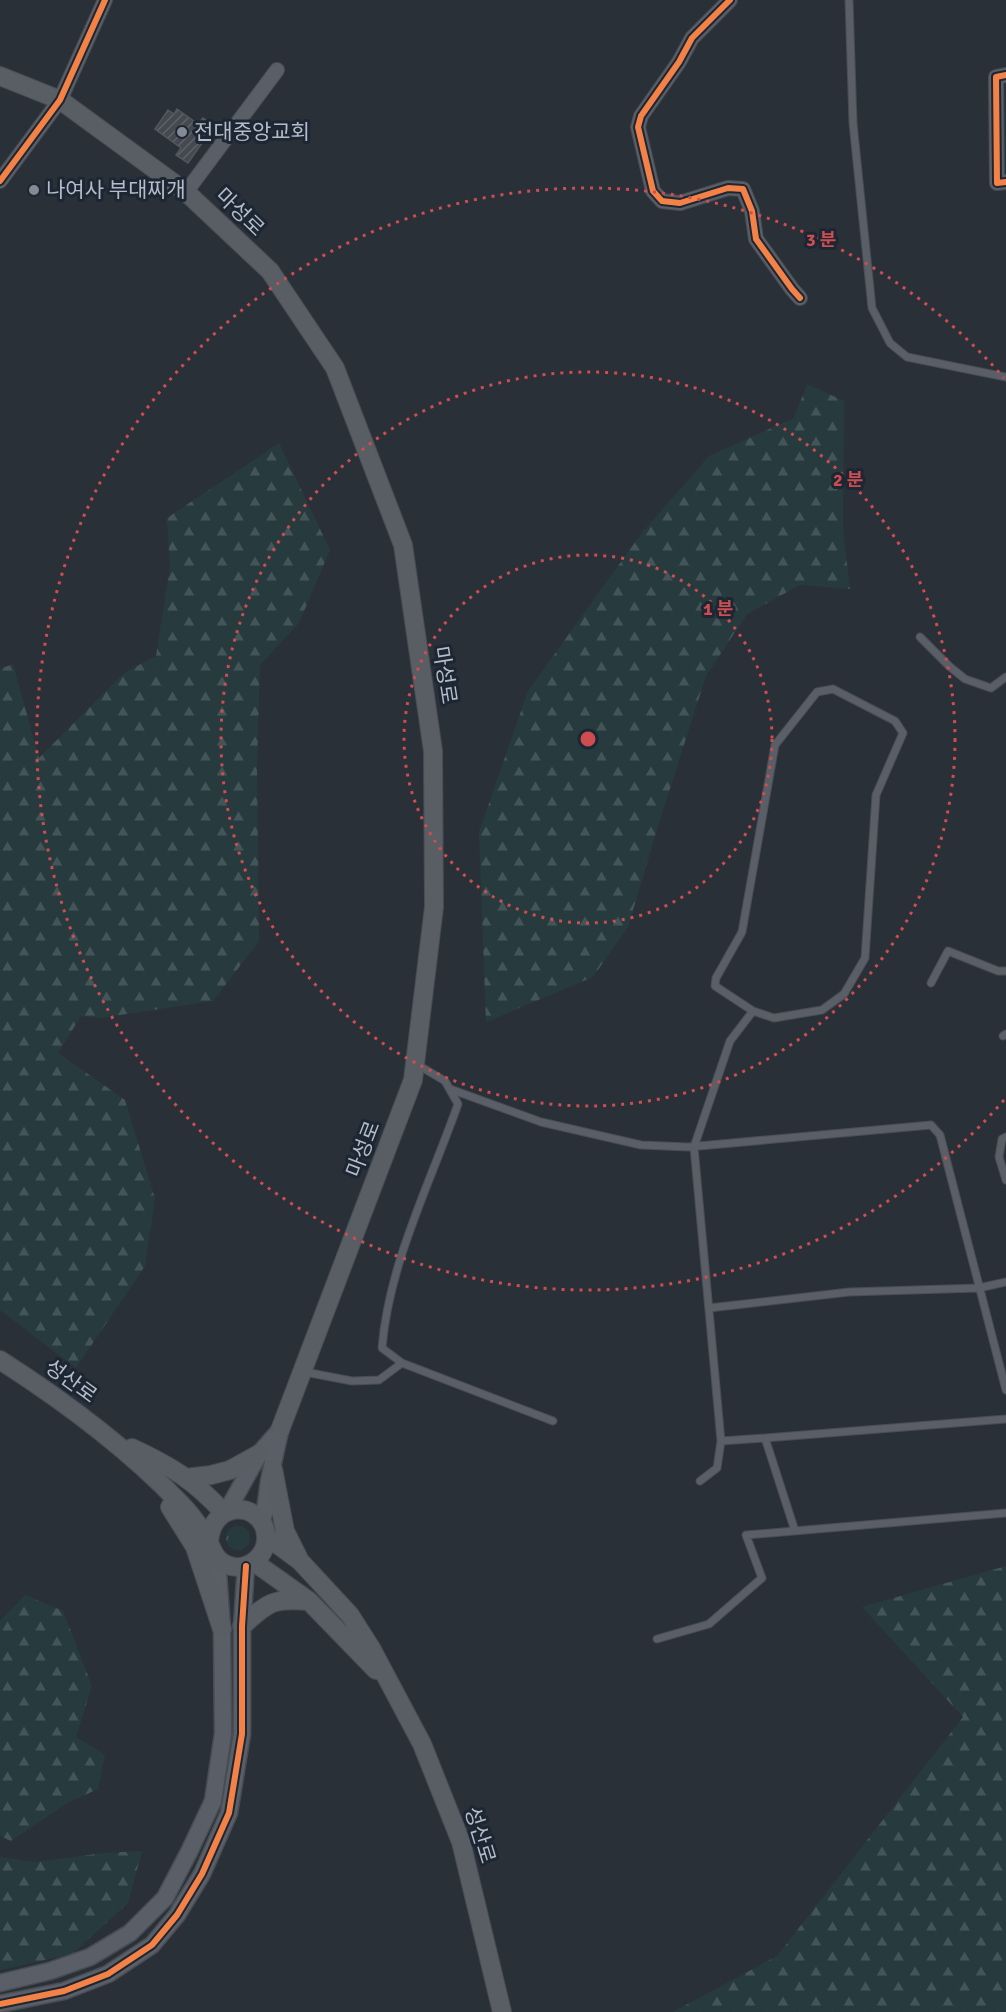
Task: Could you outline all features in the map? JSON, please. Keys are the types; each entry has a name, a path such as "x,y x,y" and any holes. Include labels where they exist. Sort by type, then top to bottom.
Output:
{"main road":[{"name":"마성로","path":"0,76 60,100 186,192 270,271 336,368 403,545 434,751 434,907 413,1080 280,1430"},
{"name":"성산로","path":"0,1360 114,1440"},
{"path":"114,1440 145,1467 180,1503 225,1565 235,1568 250,1564 261,1555 266,1546 264,1529"},
{"path":"114,1440 165,1463 204,1491 226,1512"},
{"path":"186,1478 230,1470 259,1454"},
{"path":"145,1467 195,1547 222,1629"},
{"path":"273,1469 285,1531 300,1561"},
{"path":"213,1550 210,1531 215,1520 226,1512 236,1509 246,1510 254,1515 264,1529 300,1561"},
{"name":"성산로","path":"300,1561 350,1615 371,1648 422,1744 461,1842 502,2012"},
{"path":"250,1564 309,1601 388,1681"},
{"path":"242,1626 261,1609 273,1602 285,1599 309,1601"}],"street":[{"path":"0,182 60,100 105,0"},
{"path":"730,0 692,38 641,116 638,127 643,150 653,191 662,201 680,203 728,188 742,189 752,211 756,239 800,298"},
{"path":"186,192 277,70"},
{"path":"1006,75 996,77 997,183 1006,182"},
{"path":"226,1512 259,1454 280,1430"},
{"path":"264,1529 265,1511 280,1430"},
{"path":"0,1983 50,1971 90,1957 130,1933 165,1898 213,1801 223,1734 222,1629 213,1550"},
{"path":"0,2004 64,1991 108,1974 152,1945 177,1915 202,1874 229,1813 242,1734 242,1626 250,1564"}],"lane":[{"path":"849,0 853,123 872,308 890,343 907,357 1006,377"},
{"path":"920,636 965,679 991,688 1006,677"},
{"path":"833,689 895,722 903,733 876,795 865,958 844,993 822,1010 774,1018 753,1011 715,986 716,978 742,932 775,745 817,692 833,689"},
{"path":"931,983 948,951 998,971 1006,971"},
{"path":"700,1481 717,1468 722,1441 694,1147 730,1041 753,1011"},
{"path":"415,1064 445,1081 458,1104 396,1271 384,1325 382,1348 402,1363 553,1421"},
{"path":"450,1089 541,1122 641,1145 694,1147 931,1125 940,1135 1006,1390"},
{"path":"1006,1137 1002,1139 999,1156 1006,1180"},
{"path":"709,1308 849,1292 979,1288 1006,1282"},
{"path":"302,1372 352,1381 379,1380 402,1363"},
{"path":"722,1441 1006,1419"},
{"path":"765,1438 795,1531"},
{"path":"657,1639 709,1624 762,1578 746,1535 1006,1513"}],"green space":[{"path":"807,384 844,401 843,530 850,589 800,585 747,614 706,676 628,927 593,977 486,1022 479,832 528,691 641,534 709,456 794,418"},
{"path":"279,443 330,550 299,623 260,665 257,766 259,941 213,1001 100,1018 81,1016 58,1053 125,1100 155,1199 145,1266 76,1368 0,1310 0,669 13,664 39,758 124,673 156,656 170,567 167,518"},
{"path":"238,1526 247,1529 250,1538 247,1547 238,1550 229,1547 226,1538 229,1529"},
{"path":"1006,1566 1006,2012 673,2012 777,1956 963,1717 862,1607"},
{"path":"25,1595 63,1611 92,1686 76,1737 105,1755 98,1789 67,1803 11,1841 0,1836 0,1621"},
{"path":"142,1851 128,1903 72,1954 0,1970 0,1857 35,1862 103,1853"}],"building":[{"path":"177,109 198,124 203,118 214,126 188,163 176,155 181,148 155,129 168,110 174,114"}],"cycle path":[{"path":"0,181 60,100 105,0"},
{"path":"730,0 692,38 679,62 641,116 638,127 653,191 662,201 680,203 728,188 743,189 752,211 756,239 800,298"},
{"path":"1006,75 996,77 997,183 1006,182"},
{"path":"0,2004 64,1991 108,1974 152,1945 177,1915 202,1874 229,1813 242,1734 242,1626 246,1566"}],"place":[{"name":"전대중앙교회","path":"182,132"},
{"name":"나여사 부대찌개","path":"34,190"}]}
